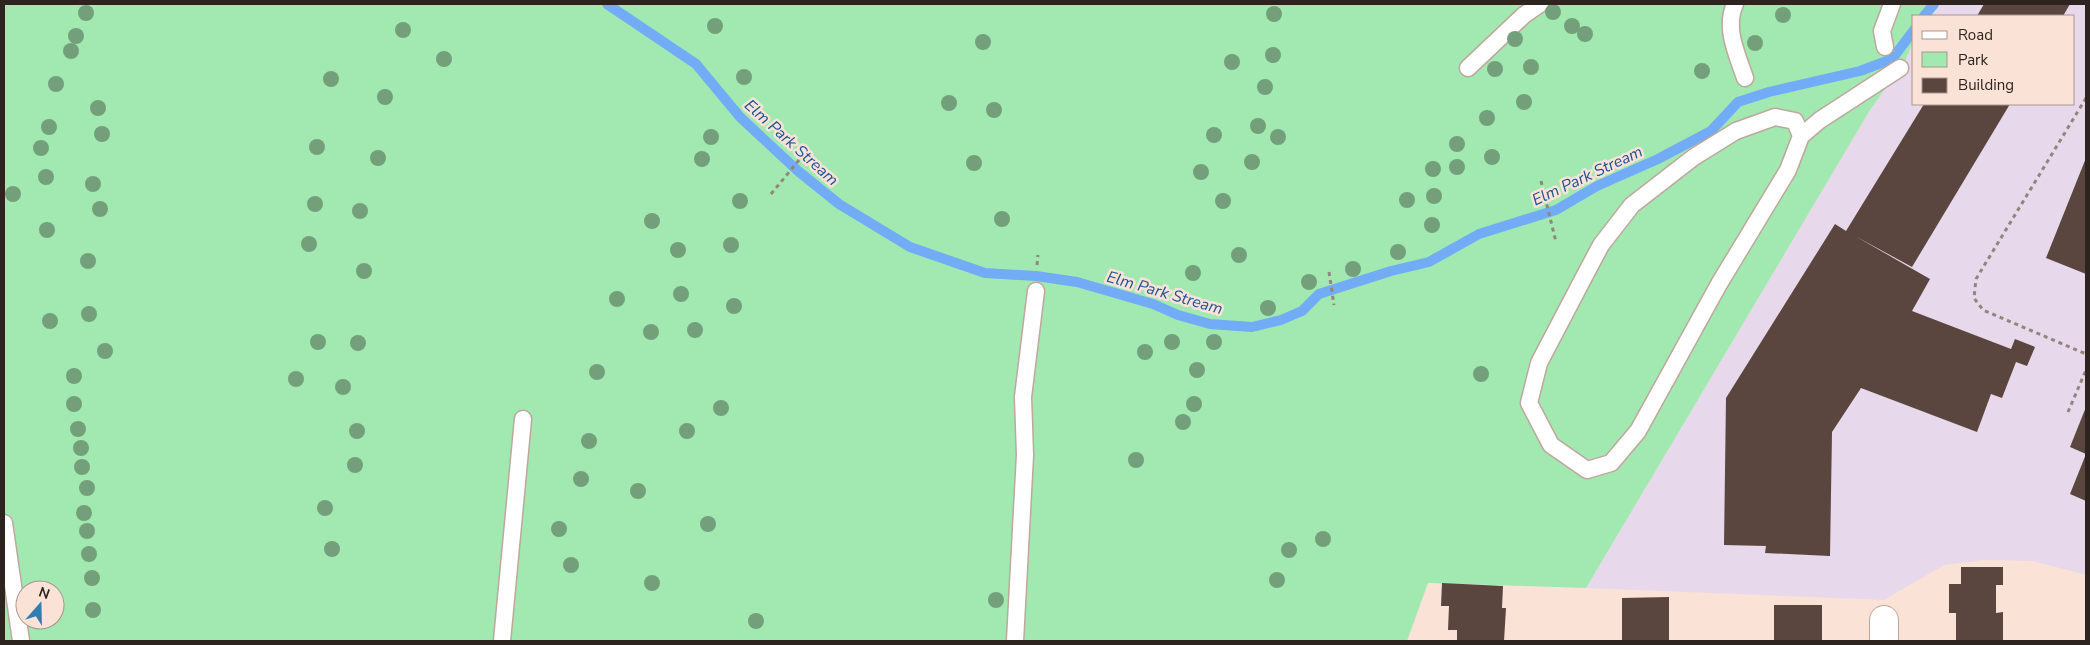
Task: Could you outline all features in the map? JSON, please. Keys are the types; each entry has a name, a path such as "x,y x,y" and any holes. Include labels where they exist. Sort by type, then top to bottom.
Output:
{"lane":[{"path":"1468,68 1492,44 1540,4"},
{"path":"1735,4 1729,17 1733,40 1745,78"},
{"path":"1885,47 1882,31 1892,4"},
{"path":"1801,136 1795,121 1775,117 1736,131 1694,157 1632,205 1601,245 1539,363 1529,403 1551,445 1587,470 1611,463 1638,431 1718,284 1788,170 1801,136 1820,120 1900,68"},
{"path":"1016,641 1025,455 1023,397 1036,291"},
{"path":"502,641 523,419"},
{"path":"4,522 21,641"}],"path":[{"path":"2086,98 1976,279 1974,298 1983,310 2086,354"},
{"path":"771,194 810,148"},
{"path":"1541,181 1556,242"},
{"path":"1329,272 1334,306"},
{"path":"2068,412 2086,370"}],"shaded area":[{"path":"1928,4 2086,4 2086,575 2033,561 1985,560 1944,565 1884,600 1586,588 1870,110 1906,59 1912,44 1912,105 2075,105 2075,15 1923,15"}],"green space":[{"path":"4,4 1928,4 1923,15 1912,15 1912,44 1906,59 1870,110 1586,588 1428,583 1407,641 4,641"}],"building":[{"path":"1984,4 2070,4 2064,15 1978,15"},
{"path":"1923,105 2009,105 1912,267 1855,236 1930,279 1912,311 2011,349 2015,339 2035,347 2027,366 2016,362 2002,398 1991,394 1977,432 1861,388 1832,432 1830,556 1765,553 1766,546 1724,545 1726,398 1835,224 1846,231"},
{"path":"2086,158 2086,274 2046,258"},
{"path":"2086,407 2086,454 2070,447"},
{"path":"2086,454 2086,501 2070,494"},
{"path":"1961,567 2003,567 2003,585 1996,585 1996,613 2003,612 2003,641 1956,641 1956,613 1949,613 1949,584 1961,584"},
{"path":"1442,583 1503,586 1502,608 1506,608 1504,641 1457,641 1457,630 1448,630 1449,606 1441,606"},
{"path":"1669,597 1669,641 1622,641 1622,598"},
{"path":"1774,605 1822,605 1822,641 1774,641"}],"waterway":[{"name":"Elm Park Stream","path":"607,4 696,64 740,117 798,171 839,204 910,247 985,273 1036,276 1077,282 1153,304 1178,315 1210,324 1252,327 1281,320 1302,311 1319,294 1391,271 1429,262 1479,234 1556,210 1597,186 1658,159 1711,131 1738,102 1769,92 1860,71 1892,59 1912,33"},
{"name":"Elm Park Stream","path":"1925,15 1934,4"}]}
